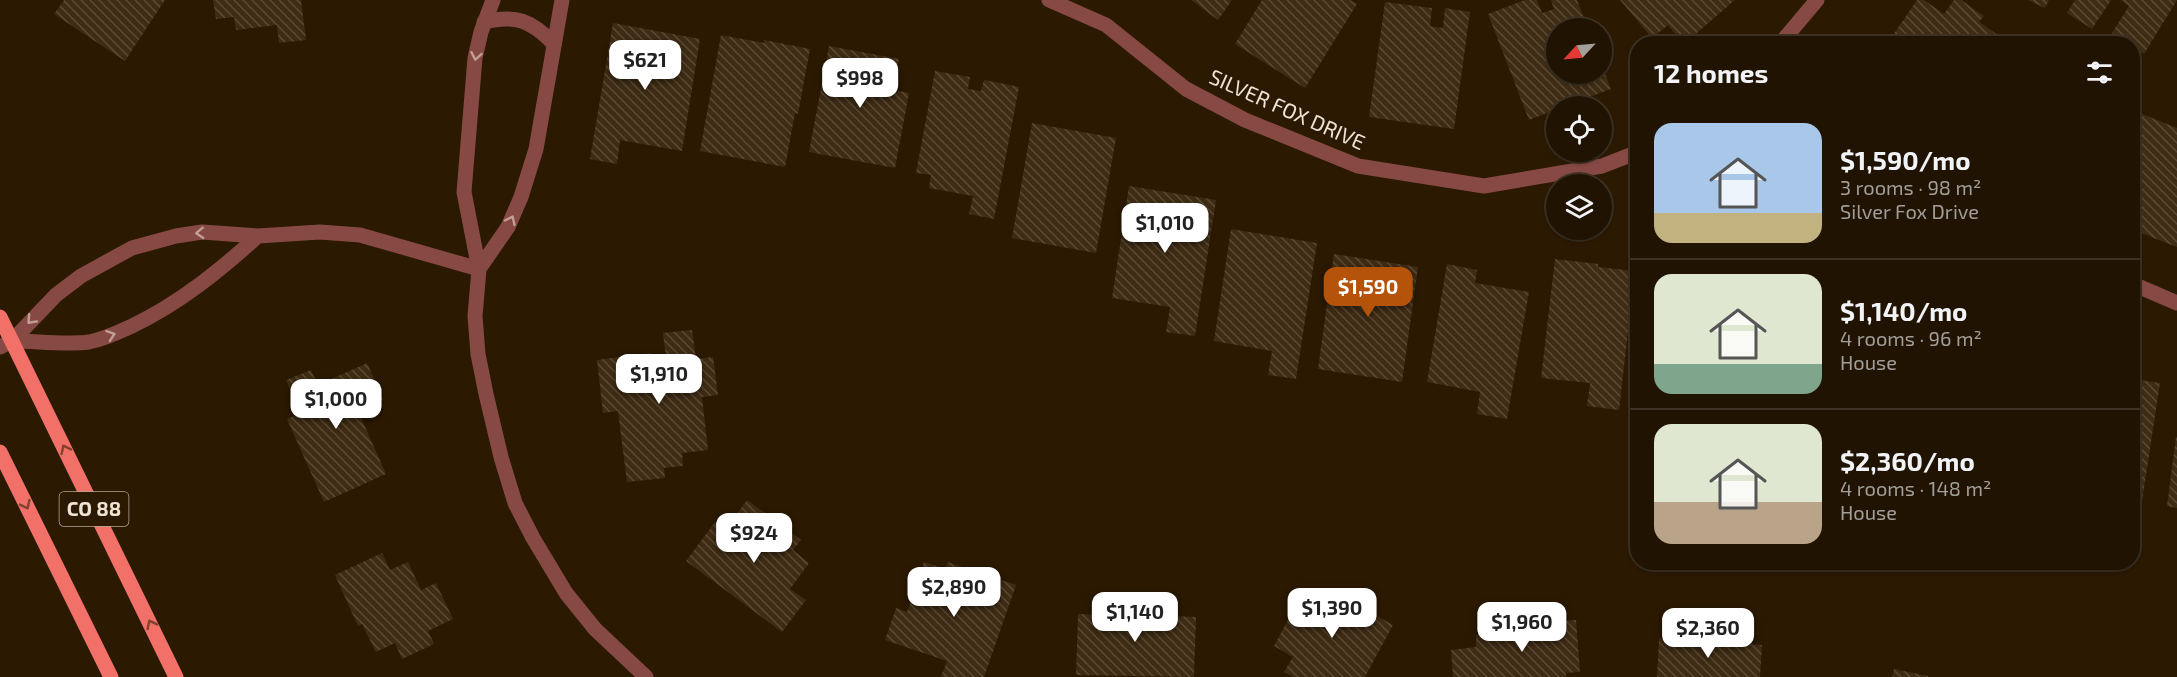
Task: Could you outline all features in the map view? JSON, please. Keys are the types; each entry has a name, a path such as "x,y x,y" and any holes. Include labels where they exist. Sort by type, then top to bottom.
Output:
{"main road":[{"name":"CO 88","path":"0,317 6,344 176,677"},
{"name":"CO 88","path":"0,452 111,677"}],"street":[{"path":"493,0 484,22 474,68 464,192 479,269 475,316 478,354 501,457 515,503 566,593 595,629 645,677"},
{"path":"479,269 508,226 521,197 536,149 562,0"},
{"name":"SILVER FOX DRIVE","path":"1049,0 1106,25 1186,89 1245,120 1358,166 1484,186 1602,166 1630,155"},
{"path":"1787,36 1817,0"},
{"path":"484,22 508,18 522,21 542,31 554,44"},
{"path":"6,344 56,295 106,261 155,240 202,232 258,236 320,232 360,235 479,269"},
{"path":"6,344 88,342 113,335 149,318 179,300 209,279 258,236"},
{"path":"2140,287 2177,303"}],"building":[{"path":"64,0 165,0 125,61 54,14"},
{"path":"213,0 301,0 306,40 279,43 277,25 236,30 234,17 216,19"},
{"path":"1191,0 1232,0 1218,20"},
{"path":"1262,0 1350,0 1357,4 1305,88 1235,44"},
{"path":"1525,0 1537,0 1542,13 1554,9 1551,0 1577,0 1584,18 1546,18 1546,84 1609,84 1611,89 1592,96 1546,96 1546,113 1529,120 1488,14"},
{"path":"1620,0 1735,0 1693,36 1677,36 1668,25 1654,36 1650,36"},
{"path":"1917,0 1924,0 1944,14 1954,0 1961,0 1984,16 1979,22 1999,36 1892,36"},
{"path":"2028,0 2049,0 2045,8"},
{"path":"2075,0 2111,0 2092,29 2067,13"},
{"path":"2120,0 2177,0 2144,54 2140,51 2140,36 2116,36 2112,33 2129,6"},
{"path":"1385,2 1432,8 1430,26 1443,28 1445,8 1470,12 1454,129 1369,117"},
{"path":"613,23 700,39 682,151 620,140 617,164 590,159"},
{"path":"721,35 810,49 785,167 700,151"},
{"path":"829,46 899,59 893,90 909,93 895,168 809,152"},
{"path":"935,71 970,77 968,89 981,91 984,80 1019,87 994,219 969,214 973,196 929,188 931,175 916,173"},
{"path":"2142,114 2177,128 2177,247 2140,233 2140,119"},
{"path":"1032,123 1116,138 1096,253 1012,238"},
{"path":"1129,186 1216,200 1195,336 1166,332 1170,307 1112,298"},
{"path":"1231,229 1317,243 1296,379 1268,375 1272,351 1214,341"},
{"path":"1334,254 1418,267 1402,382 1318,369"},
{"path":"1555,259 1630,270 1630,314 1619,410 1587,406 1590,383 1541,378"},
{"path":"1447,264 1477,270 1475,283 1529,292 1507,419 1477,414 1480,392 1427,382"},
{"path":"692,330 696,359 713,357 718,395 702,397 708,450 682,453 683,466 664,468 665,478 627,482 618,411 603,413 597,360 650,353 652,368 667,366 663,333"},
{"path":"367,363 383,399 358,411 386,474 324,502 287,419 301,413 286,380 311,370 318,385"},
{"path":"2140,380 2160,383 2142,501 2140,501"},
{"path":"2177,437 2177,508 2167,506"},
{"path":"747,500 801,540 793,550 809,563 790,589 806,600 782,632 686,561 715,522 725,530"},
{"path":"382,553 390,570 408,562 421,590 436,583 453,619 428,631 434,644 402,659 395,643 376,652 362,624 358,626 335,575"},
{"path":"924,562 945,569 948,562 1016,585 984,677 941,677 947,661 885,640 896,608 907,612"},
{"path":"1328,588 1393,625 1365,677 1294,677 1284,672 1293,657 1274,646 1299,599 1317,609"},
{"path":"1100,599 1144,602 1144,615 1196,617 1194,677 1076,675 1078,614 1099,615"},
{"path":"1576,620 1580,672 1566,673 1566,677 1453,677 1451,650 1476,647 1476,635 1515,632 1515,624"},
{"path":"1659,638 1762,645 1760,677 1657,677"},
{"path":"1894,669 1928,676 1928,677 1892,677"}]}
